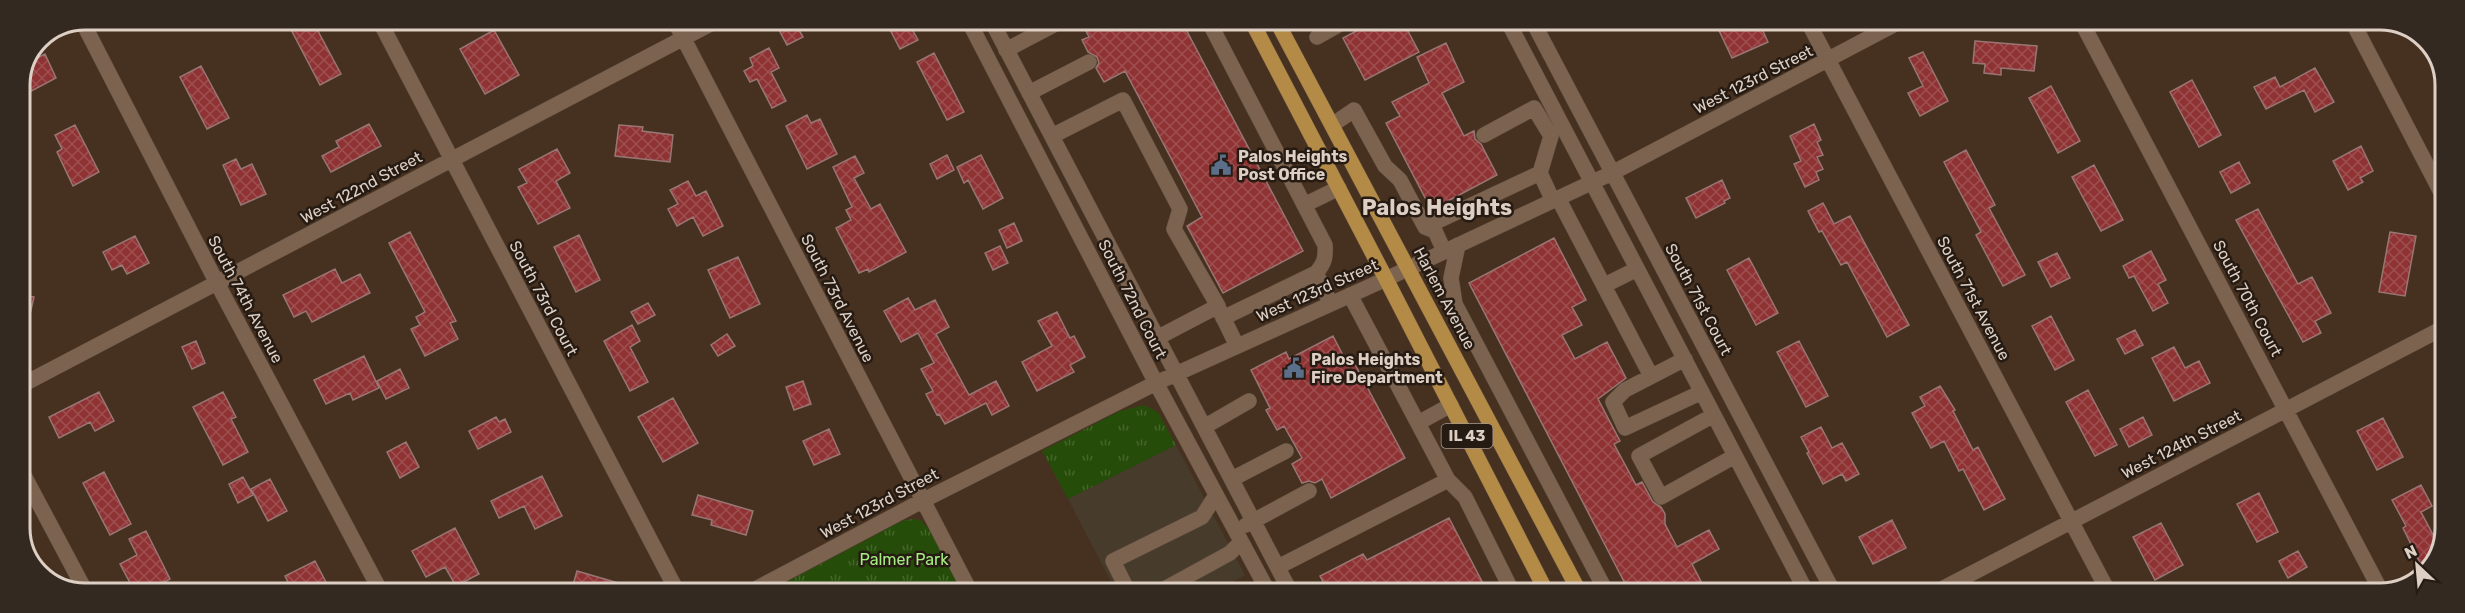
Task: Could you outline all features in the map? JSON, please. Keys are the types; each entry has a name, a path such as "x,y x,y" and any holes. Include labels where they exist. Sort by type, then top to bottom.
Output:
{"main road":[{"name":"IL 43","path":"1256,30 1542,583"},
{"name":"Harlem Avenue","path":"1281,30 1575,583"}],"street":[{"name":"South 74th Avenue","path":"87,30 217,283 376,583"},
{"name":"South 73rd Court","path":"384,30 673,583"},
{"name":"South 73rd Avenue","path":"680,30 966,583"},
{"name":"West 122nd Street","path":"30,381 699,30"},
{"name":"South 72nd Court","path":"973,30 1156,383 1264,583"},
{"name":"South 72nd Court","path":"996,30 1286,583"},
{"path":"1006,50 1044,30"},
{"path":"1157,338 1316,273 1324,264 1325,245 1213,30"},
{"path":"1317,37 1329,30"},
{"path":"1511,30 1553,124 1592,182 1802,583"},
{"name":"South 71st Court","path":"1537,30 1829,583"},
{"name":"South 71st Avenue","path":"1812,30 2104,583"},
{"name":"West 123rd Street","path":"765,583 1156,383 1612,173 1884,30"},
{"name":"South 70th Court","path":"2086,30 2377,583"},
{"path":"2357,30 2435,181"},
{"path":"1029,93 1089,62"},
{"path":"1052,136 1123,100 1180,209 1174,229 1237,346"},
{"path":"1484,135 1534,108 1553,124"},
{"path":"1332,125 1354,110 1384,166 1400,180 1425,227 1435,231 1451,248 1451,278 1455,304 1601,583"},
{"path":"1553,124 1540,173 1605,285 1651,376"},
{"path":"1425,227 1540,173"},
{"path":"1304,205 1339,188"},
{"path":"1605,285 1637,268"},
{"path":"1316,273 1331,304"},
{"path":"1350,295 1448,480 1465,497 1508,583"},
{"name":"West 124th Street","path":"1953,583 2435,332"},
{"path":"1684,359 1625,390 1613,402 1624,428 1702,392"},
{"path":"1204,426 1249,402"},
{"path":"1418,423 1451,405"},
{"path":"1714,415 1639,456 1661,497 1735,456"},
{"path":"1232,479 1286,451"},
{"path":"1278,567 1448,480"},
{"path":"30,487 81,583"},
{"path":"1175,583 1230,553 1238,536 1254,522 1309,491"},
{"path":"1124,583 1113,561 1202,517 1216,495"}],"shaded area":[{"path":"1176,445 1245,575 1230,583 1112,583 1068,499"}],"green space":[{"path":"1144,405 1158,412 1176,445 1068,499 1042,451 1120,411"},
{"name":"Palmer Park","path":"920,520 928,528 958,583 785,583 902,521"}],"building":[{"path":"291,30 317,30 341,74 320,85"},
{"path":"494,30 519,75 485,94 460,49"},
{"path":"779,30 799,30 803,37 787,45"},
{"path":"890,30 912,30 918,40 900,49"},
{"path":"1085,30 1186,30 1303,251 1223,293 1187,226 1202,217 1125,71 1104,82 1096,68 1099,63 1097,57 1088,52 1082,40 1089,37"},
{"path":"1358,30 1407,30 1419,52 1365,80 1343,38"},
{"path":"1719,30 1763,30 1768,42 1732,58"},
{"path":"1975,41 2037,46 2034,71 2001,68 2001,75 1984,73 1985,64 1973,63"},
{"path":"1446,43 1464,82 1442,93 1464,136 1474,131 1475,139 1481,144 1497,175 1444,203 1445,207 1433,213 1386,123 1400,116 1392,102 1429,83 1417,57"},
{"path":"769,48 779,68 771,72 786,101 772,108 757,79 750,82 744,71 753,66 750,58"},
{"path":"1923,52 1948,101 1920,116 1908,93 1923,86 1909,58"},
{"path":"934,53 964,112 947,120 917,62"},
{"path":"45,54 56,78 30,92 31,75 37,58"},
{"path":"201,66 229,118 207,129 180,77"},
{"path":"2315,68 2334,102 2315,112 2304,90 2266,109 2254,87 2275,77 2280,87"},
{"path":"2192,80 2221,135 2199,147 2170,92"},
{"path":"2051,86 2080,141 2058,153 2029,98"},
{"path":"807,115 811,123 820,119 837,154 807,169 786,126"},
{"path":"369,124 381,146 331,172 322,156 339,147 336,141"},
{"path":"1814,124 1821,140 1817,142 1823,155 1817,157 1823,169 1816,172 1819,180 1805,187 1794,164 1801,161 1790,136"},
{"path":"75,125 99,172 73,186 57,152 62,149 55,135"},
{"path":"619,125 643,127 642,131 673,135 670,162 615,156"},
{"path":"2361,146 2373,171 2360,178 2363,182 2348,190 2333,161"},
{"path":"557,149 570,173 556,181 570,208 538,224 518,187 527,183 519,169"},
{"path":"1966,150 1995,205 1989,208 2025,275 2003,286 1976,235 1981,232 1944,162"},
{"path":"947,155 954,170 937,179 930,164"},
{"path":"981,155 1003,198 983,209 968,180 964,183 957,167"},
{"path":"855,156 864,173 854,178 871,209 880,204 906,252 869,272 868,269 859,273 836,228 851,220 846,210 852,207 833,167"},
{"path":"236,159 241,169 252,164 266,194 241,205 223,165"},
{"path":"2239,162 2250,183 2231,193 2220,172"},
{"path":"2094,165 2123,220 2101,231 2072,177"},
{"path":"1722,180 1730,198 1696,218 1686,198"},
{"path":"688,181 696,196 706,191 723,226 703,236 693,217 677,226 668,209 678,204 670,190"},
{"path":"1823,203 1834,224 1850,216 1909,325 1887,337 1847,262 1841,265 1808,211"},
{"path":"2258,209 2298,284 2312,277 2331,313 2315,321 2321,333 2303,342 2236,220"},
{"path":"1014,223 1022,241 1007,248 999,230"},
{"path":"410,232 456,321 450,323 458,339 425,356 411,329 420,325 416,317 425,312 389,243"},
{"path":"2390,232 2416,236 2405,296 2379,292"},
{"path":"579,235 600,280 576,292 554,247"},
{"path":"135,236 149,263 127,274 122,265 112,270 103,252"},
{"path":"1554,238 1586,300 1572,307 1582,325 1562,335 1575,359 1607,342 1626,378 1598,399 1620,441 1614,444 1636,485 1642,482 1653,502 1661,507 1665,514 1665,524 1677,547 1709,530 1719,549 1692,564 1702,583 1625,583 1469,283"},
{"path":"1000,246 1008,263 993,270 985,253"},
{"path":"2151,251 2166,280 2158,284 2168,303 2153,311 2134,276 2129,278 2123,266"},
{"path":"2057,253 2070,278 2051,287 2038,262"},
{"path":"738,257 760,304 730,318 708,270"},
{"path":"1749,258 1778,313 1756,325 1727,270"},
{"path":"335,269 342,283 360,274 370,293 312,322 306,311 294,317 283,295"},
{"path":"30,296 34,297 30,314"},
{"path":"908,298 915,310 935,300 949,327 936,334 969,395 996,381 1009,406 992,415 986,403 945,424 939,414 937,415 926,394 933,391 921,369 934,363 918,333 901,342 884,311"},
{"path":"648,303 655,315 638,324 631,312"},
{"path":"1057,312 1070,338 1074,336 1085,357 1070,365 1074,372 1037,391 1022,362 1052,346 1038,321"},
{"path":"2051,316 2074,360 2055,370 2032,326"},
{"path":"632,325 640,341 630,347 648,382 630,391 604,341"},
{"path":"2135,330 2143,345 2125,354 2117,339"},
{"path":"727,334 735,346 718,356 711,345"},
{"path":"1333,336 1346,361 1351,357 1405,458 1331,498 1322,479 1315,483 1309,481 1302,483 1292,464 1302,458 1284,426 1277,430 1266,410 1270,408 1251,370 1286,352 1289,359"},
{"path":"196,341 205,363 192,369 182,347"},
{"path":"1799,341 1828,396 1806,407 1777,352"},
{"path":"2174,347 2185,368 2199,361 2210,383 2174,401 2152,358"},
{"path":"364,356 379,388 353,400 350,393 326,404 314,380"},
{"path":"400,369 409,388 386,399 377,381"},
{"path":"803,381 811,404 794,410 786,387"},
{"path":"1940,386 1955,410 1953,411 1973,450 1978,447 2005,499 1984,510 1963,469 1959,471 1944,441 1931,448 1912,413 1925,406 1920,397"},
{"path":"2088,390 2117,445 2095,456 2066,402"},
{"path":"99,392 114,421 95,431 90,422 59,438 49,417"},
{"path":"223,392 236,417 231,419 248,452 223,465 193,407"},
{"path":"673,398 698,443 663,462 638,417"},
{"path":"496,417 499,422 505,419 511,432 478,449 469,431"},
{"path":"2143,417 2152,435 2129,447 2120,429"},
{"path":"2383,418 2403,457 2377,470 2357,431"},
{"path":"1821,427 1832,448 1842,443 1859,474 1846,481 1842,474 1823,484 1801,437"},
{"path":"829,429 840,454 814,465 803,441"},
{"path":"406,442 419,467 400,478 387,452"},
{"path":"104,472 131,524 110,535 83,483"},
{"path":"542,476 562,516 535,529 524,506 499,518 491,501"},
{"path":"243,477 253,495 238,503 229,484"},
{"path":"270,479 287,511 268,521 251,489"},
{"path":"2421,485 2432,506 2421,512 2434,537 2431,549 2421,564 2403,528 2406,526 2392,500"},
{"path":"2259,493 2278,532 2257,542 2237,504"},
{"path":"698,495 753,511 746,535 711,525 712,520 692,515"},
{"path":"1449,518 1483,583 1324,583 1320,576 1363,554 1367,560"},
{"path":"1892,520 1906,548 1873,564 1859,537"},
{"path":"2161,523 2183,565 2155,580 2133,537"},
{"path":"455,528 479,574 462,583 454,583 445,567 426,577 412,551"},
{"path":"146,531 170,579 162,583 130,583 120,564 137,555 129,539"},
{"path":"2298,551 2307,567 2288,578 2279,561"},
{"path":"315,561 326,583 288,583 285,576"},
{"path":"577,571 618,583 574,583"}],"place":[{"name":"Palos Heights Post Office","path":"1221,165"},
{"name":"Palos Heights Fire Department","path":"1294,368"}],"district":[{"name":"Palos Heights","path":"1437,207"}]}
